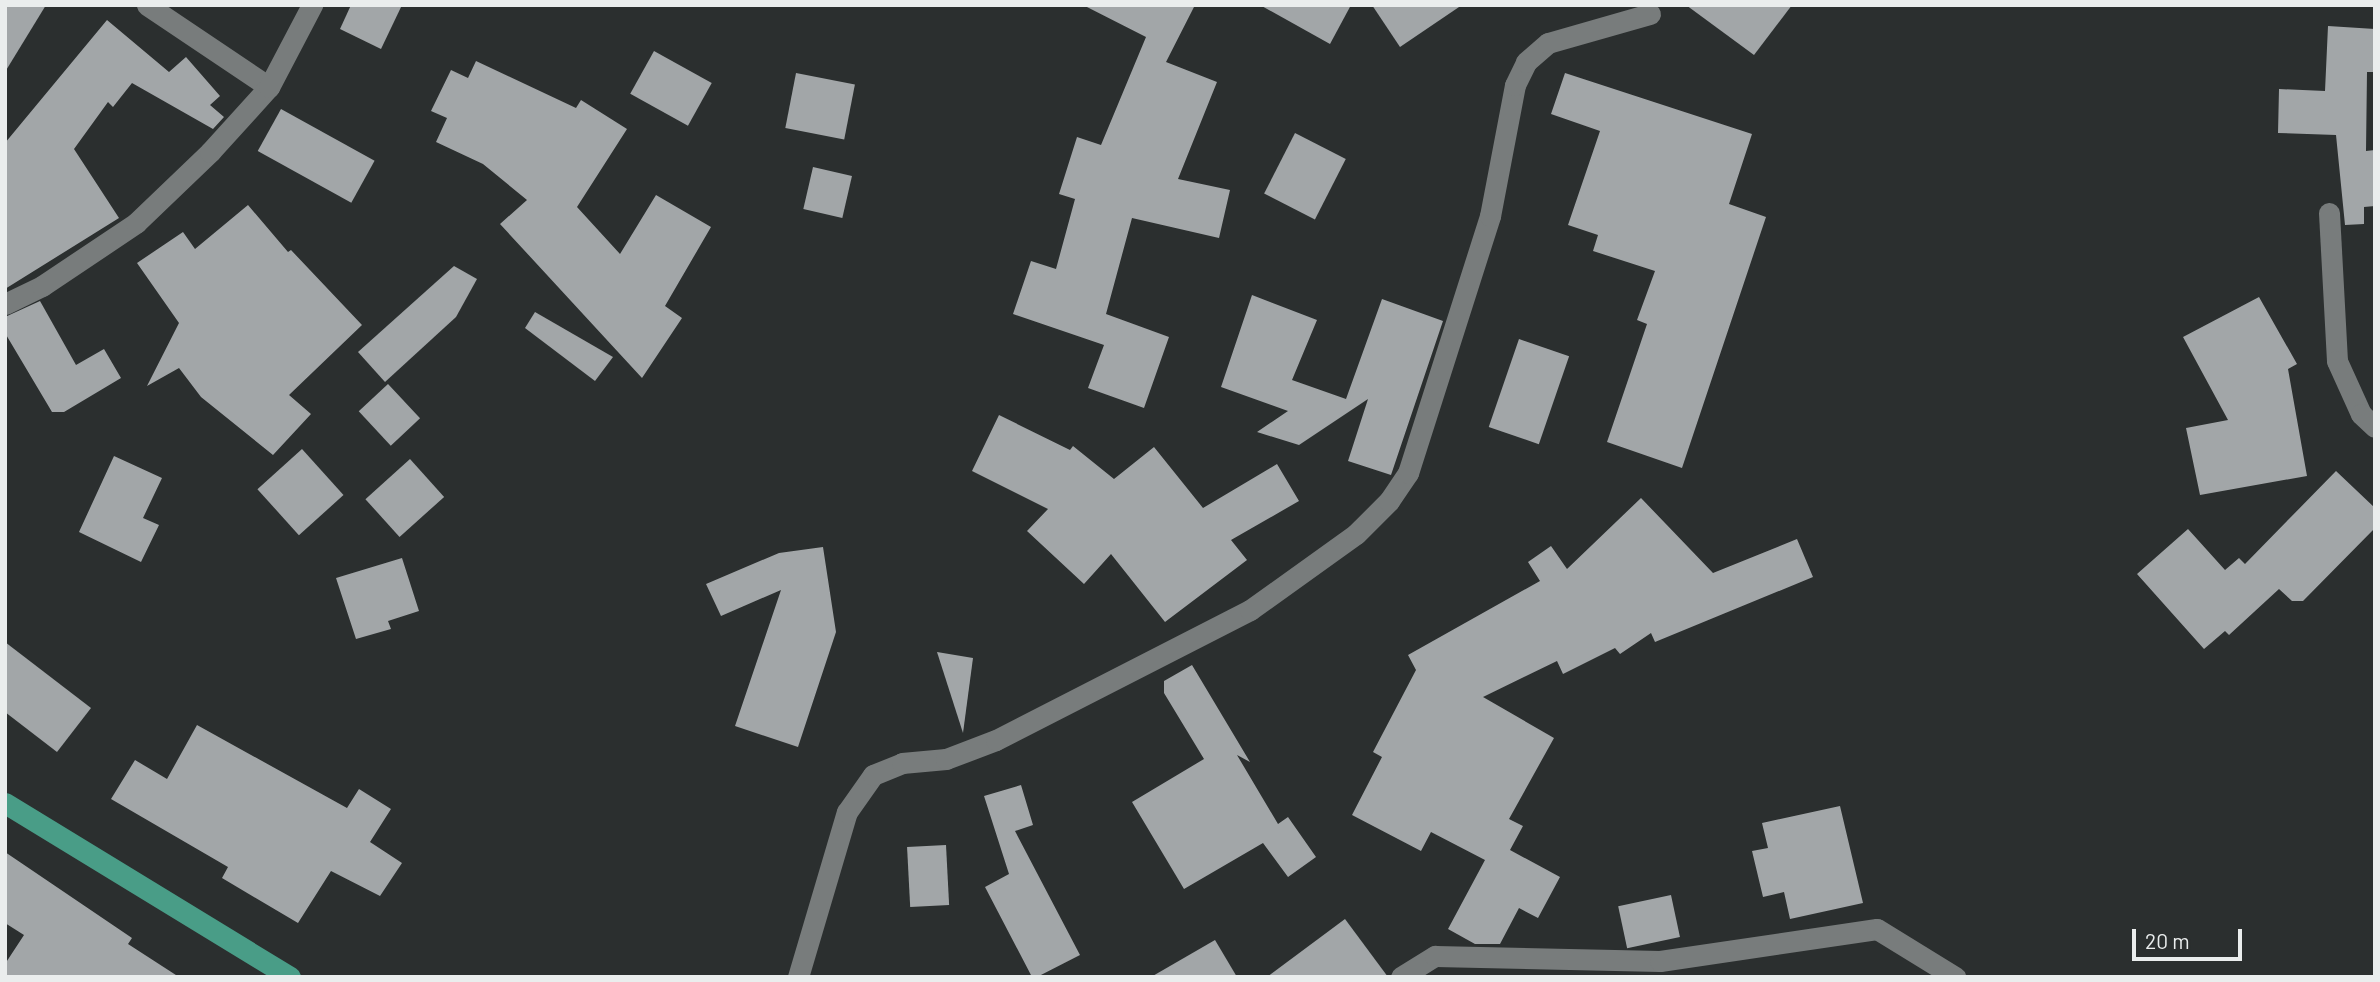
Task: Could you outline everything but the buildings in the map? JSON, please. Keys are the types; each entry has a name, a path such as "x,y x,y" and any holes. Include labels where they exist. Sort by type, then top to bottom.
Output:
{"main road":[{"path":"5,803 290,977"}],"street":[{"path":"147,5 269,87"},
{"path":"5,304 42,286 136,223 269,87 312,5"},
{"path":"798,977 847,812 873,775 902,763 946,759 996,740 1250,610 1356,534 1389,501 1408,473 1490,216 1515,85 1526,62 1548,43 1650,14"},
{"path":"2329,213 2337,361 2361,414 2375,427"},
{"path":"1401,977 1435,956 1660,961 1877,929 1955,977"}]}
